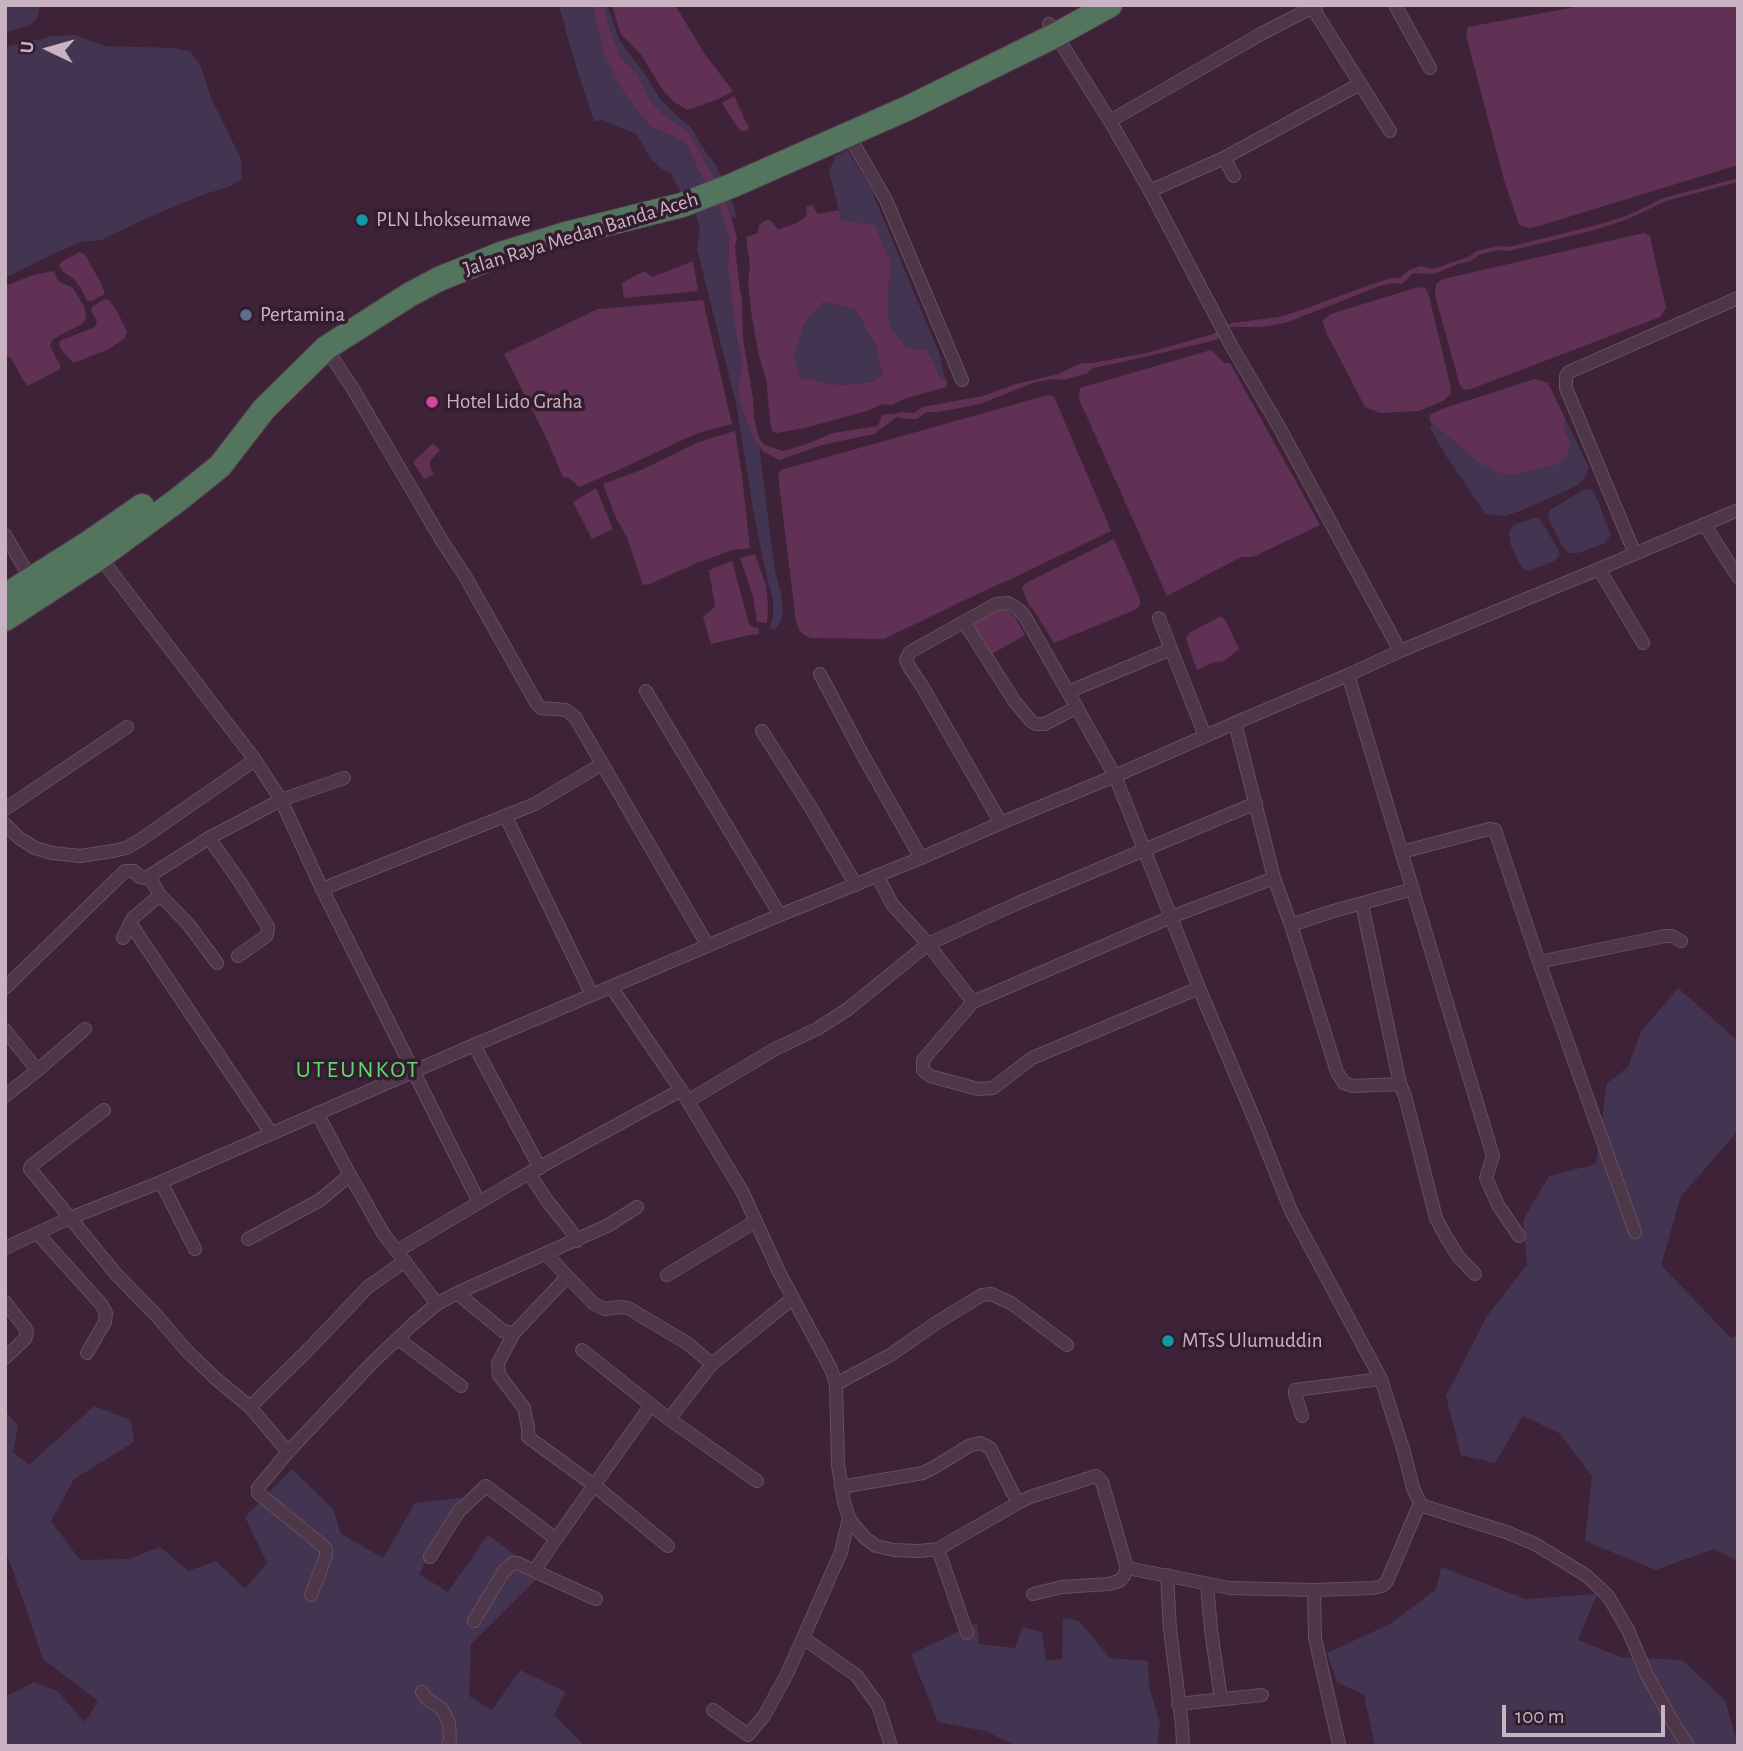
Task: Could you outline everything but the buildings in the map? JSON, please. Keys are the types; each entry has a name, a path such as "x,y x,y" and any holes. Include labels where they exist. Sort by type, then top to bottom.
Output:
{"highway":[{"name":"Jalan Raya Medan Banda Aceh","path":"5,619 100,557 179,499 220,466 264,409 326,348 409,295 439,279 564,228 679,197 848,134 908,108 1052,30 1083,5"},
{"name":"Jalan Raya Medan Banda Aceh","path":"728,178 833,127 1110,5"},
{"name":"Jalan Raya Medan Banda Aceh","path":"5,596 87,544 194,466 224,439 256,397 321,333 372,300 447,260 512,235 564,228"}],"street":[{"path":"1395,5 1430,68"},
{"path":"1110,121 1315,6 1390,131"},
{"path":"1052,30 1110,121 1150,191 1232,347 1278,425 1400,651"},
{"path":"1150,191 1224,158 1360,84"},
{"path":"848,134 886,200 962,380"},
{"path":"1224,158 1234,176"},
{"path":"1635,554 1566,388 1566,376 1569,372 1738,298"},
{"path":"326,348 465,576 537,704 541,708 561,709 575,717 708,946"},
{"path":"5,1248 779,915 921,858 1348,676 1400,651 1738,510"},
{"path":"1704,524 1738,577"},
{"path":"5,535 31,579"},
{"path":"100,557 255,760 281,800 322,889 479,1202"},
{"path":"1599,569 1643,643"},
{"path":"1001,823 906,660 910,652 996,604 1009,603 1024,615 1115,776 1291,1211 1381,1379 1413,1489 1420,1503 1535,1544 1587,1576 1608,1596 1628,1630 1647,1675 1688,1746"},
{"path":"1159,618 1205,736"},
{"path":"964,622 1015,702 1031,721 1045,724 1077,707"},
{"path":"1069,691 1171,649"},
{"path":"820,674 921,858"},
{"path":"1348,676 1493,1156 1486,1178 1498,1205 1519,1236"},
{"path":"646,691 779,915"},
{"path":"1235,723 1274,878 1337,1072 1344,1083 1353,1086 1400,1084"},
{"path":"5,809 127,727"},
{"path":"762,731 856,885"},
{"path":"5,824 19,838 35,848 52,853 80,856 125,848 255,760"},
{"path":"322,889 506,817 553,794 603,764"},
{"path":"5,988 125,871 134,871 140,877 149,876 209,838 281,800 344,778"},
{"path":"250,1407 401,1256 479,1202 535,1170 817,1029 848,1009 928,944 1017,903 1256,803"},
{"path":"506,817 592,995"},
{"path":"1402,852 1495,830 1635,1232"},
{"path":"209,838 268,927 267,935 238,956"},
{"path":"877,875 892,904 928,944 973,1002"},
{"path":"149,876 160,895 189,925 217,963"},
{"path":"1199,988 1032,1058 993,1088 984,1089 930,1076 923,1070 923,1060 973,1002 1171,917 1274,878"},
{"path":"1291,925 1413,889"},
{"path":"123,938 133,918 160,895"},
{"path":"1362,904 1400,1084 1436,1218 1458,1256 1475,1274"},
{"path":"130,923 271,1133"},
{"path":"1539,962 1665,936 1681,941"},
{"path":"612,988 685,1096 742,1191 793,1298 831,1369 836,1384 841,1487 849,1518 865,1538 881,1548 919,1551 938,1549 1018,1503 1042,1493 1096,1476 1102,1482 1127,1568 1124,1576 1109,1584 1062,1587 1033,1594"},
{"path":"5,1096 85,1029"},
{"path":"5,1030 39,1069"},
{"path":"474,1045 548,1202 577,1241"},
{"path":"104,1110 31,1166 33,1172 116,1274 186,1350 250,1407 288,1452"},
{"path":"317,1114 383,1233 437,1304"},
{"path":"247,1239 320,1200 350,1175"},
{"path":"161,1182 195,1249"},
{"path":"311,1595 326,1556 326,1549 258,1492 259,1487 288,1452 372,1363 437,1304 577,1241 637,1207"},
{"path":"667,1275 756,1221"},
{"path":"38,1234 106,1313 105,1322 87,1353"},
{"path":"546,1254 594,1304 605,1309 628,1308 687,1343 712,1364"},
{"path":"567,1277 514,1334 498,1363 499,1376 524,1408 528,1437 668,1546"},
{"path":"457,1293 503,1331 514,1334"},
{"path":"836,1384 892,1354 982,1295 991,1294 1011,1303 1067,1345"},
{"path":"669,1419 712,1364 793,1298"},
{"path":"5,1302 27,1333 26,1339 5,1357"},
{"path":"398,1339 461,1386"},
{"path":"582,1350 650,1405 757,1481"},
{"path":"1302,1416 1295,1390 1381,1379"},
{"path":"534,1571 650,1405"},
{"path":"841,1487 923,1472 969,1446 980,1443 990,1448 1018,1503"},
{"path":"430,1558 459,1511 486,1486 556,1539"},
{"path":"1127,1568 1239,1589 1373,1588 1382,1586 1387,1581 1420,1503"},
{"path":"713,1710 745,1740 764,1716 787,1674 841,1552 849,1518"},
{"path":"938,1549 967,1633"},
{"path":"474,1621 504,1571 513,1563 596,1599"},
{"path":"1167,1575 1183,1746"},
{"path":"1207,1585 1221,1699"},
{"path":"1314,1590 1315,1638 1339,1744"},
{"path":"803,1638 856,1675 878,1705 891,1746"},
{"path":"422,1692 442,1709 449,1723 448,1746"},
{"path":"1178,1704 1262,1695"}],"shaded area":[{"path":"5,5 40,5 37,19 28,26 5,33"},
{"path":"559,5 593,5 597,26 650,126 684,141 720,208 729,236 728,267 736,335 742,359 738,392 743,414 753,438 759,445 775,572 781,594 783,612 780,623 774,630 770,628 773,599 753,509 736,403 697,249 700,230 696,215 671,173 652,160 636,134 603,120 594,121"},
{"path":"593,5 604,5 611,34 621,57 637,74 652,103 661,113 689,132 727,202 737,238 735,247 742,301 743,338 754,418 759,438 765,445 783,451 833,433 878,426 882,415 914,413 922,407 983,396 1016,384 1058,374 1082,363 1146,353 1213,334 1232,323 1279,317 1375,283 1400,278 1409,270 1421,266 1433,269 1468,257 1477,251 1497,246 1508,247 1593,226 1626,216 1664,198 1738,178 1738,182 1666,201 1628,219 1595,230 1509,251 1498,250 1479,255 1471,261 1434,274 1413,273 1402,284 1380,286 1285,323 1260,327 1230,327 1218,339 1093,368 1086,374 1064,380 1036,382 980,404 926,412 917,419 897,417 874,434 822,445 780,460 764,452 753,438 738,392 742,359 736,335 728,267 729,236 720,208 684,141 650,126 621,88 606,57"},
{"path":"604,5 607,5 620,41 661,100 690,126 716,165 736,217 732,218 727,202 689,132 661,114 637,74 621,57 611,34"},
{"path":"612,5 675,5 704,53 733,91 688,110 674,102 662,89 642,56 620,33"},
{"path":"1586,5 1738,5 1738,165 1539,226 1524,227 1519,224 1504,180 1466,35 1468,27"},
{"path":"75,35 105,46 175,48 191,52 200,65 212,100 241,159 242,179 101,240 82,242 53,254 5,278 5,47 53,36"},
{"path":"734,96 749,128 746,131 738,128 722,103"},
{"path":"847,150 871,189 939,353 945,378 940,379 937,370 907,348 889,326 890,261 875,225 841,220 829,171 836,156"},
{"path":"812,205 818,214 839,210 841,220 875,225 890,261 889,326 907,348 927,351 940,379 945,378 947,387 805,428 773,432 766,379 751,311 746,237 758,233 759,225 766,220 770,220 778,230 797,223 807,216 806,207","holes":["823,302 855,309 876,346 883,374 874,382 839,385 800,378 794,358 803,326"]},
{"path":"1644,233 1650,236 1666,308 1660,317 1471,389 1464,390 1460,386 1435,295 1436,284 1443,279"},
{"path":"80,252 85,255 105,294 92,301 87,301 75,280 59,266 61,262"},
{"path":"693,261 698,291 624,298 622,283 644,271 652,277"},
{"path":"54,271 58,281 73,288 85,308 86,319 82,324 53,339 50,346 60,369 28,386 11,358 5,356 5,286 33,275"},
{"path":"1425,287 1451,394 1443,401 1419,411 1380,413 1365,407 1322,321 1331,314"},
{"path":"105,299 110,301 118,313 127,332 125,338 109,349 73,363 59,343 95,327 97,322 91,309"},
{"path":"703,300 732,424 698,433 579,487 569,478 563,477 504,354 598,309"},
{"path":"823,302 855,309 876,346 883,374 874,382 839,385 800,378 794,359 803,326"},
{"path":"1211,350 1224,363 1230,363 1320,525 1253,557 1241,557 1167,596 1079,400 1080,388"},
{"path":"1535,379 1548,383 1566,420 1564,424 1570,447 1559,464 1503,474 1478,462 1432,424 1429,418 1431,414 1444,408"},
{"path":"1048,395 1053,396 1056,401 1111,531 884,639 811,638 799,630 778,475 781,470"},
{"path":"1566,420 1589,468 1584,479 1576,486 1505,516 1486,514 1430,428 1432,424 1451,438 1568,437 1564,424"},
{"path":"735,431 750,548 733,550 643,585 627,537 616,518 603,484 641,470 699,442"},
{"path":"433,443 440,450 430,461 434,474 424,479 413,462"},
{"path":"596,488 613,529 592,539 573,502"},
{"path":"1591,489 1611,535 1605,543 1578,553 1570,553 1564,549 1548,516 1550,510 1583,490"},
{"path":"1534,518 1542,522 1558,549 1559,556 1554,561 1529,571 1522,568 1511,546 1509,532 1514,525"},
{"path":"1114,539 1140,604 1137,609 1054,643 1029,605 1022,588 1026,583"},
{"path":"755,554 766,586 767,623 757,622 753,596 740,558"},
{"path":"732,561 749,624 758,628 759,634 711,644 703,617 715,607 709,570"},
{"path":"1006,610 1015,617 1025,635 992,654 973,624 998,611"},
{"path":"1221,616 1239,649 1224,661 1197,670 1186,639 1189,633"},
{"path":"1678,988 1738,1041 1738,1128 1681,1196 1661,1265 1731,1338 1738,1335 1738,1561 1714,1549 1656,1570 1585,1541 1592,1476 1559,1433 1523,1416 1495,1463 1461,1455 1446,1396 1487,1316 1527,1265 1523,1220 1549,1176 1596,1164 1607,1083 1628,1067 1641,1032"},
{"path":"94,1406 131,1420 134,1442 74,1479 51,1521 80,1560 129,1559 160,1547 188,1571 216,1561 245,1589 267,1563 245,1517 292,1469 333,1509 341,1534 383,1558 415,1503 461,1498 419,1574 448,1592 488,1535 542,1574 471,1644 469,1696 492,1710 520,1670 566,1692 554,1715 585,1746 5,1746 5,1697 34,1682 57,1691 85,1722 98,1701 43,1659 5,1548 5,1410 18,1426 13,1452 29,1465"},
{"path":"1441,1567 1526,1599 1597,1594 1578,1640 1621,1657 1682,1660 1725,1700 1738,1746 1375,1746 1364,1695 1337,1682 1327,1653 1390,1624 1436,1589"},
{"path":"1063,1618 1079,1621 1110,1658 1148,1661 1149,1686 1160,1724 1157,1746 1017,1746 985,1731 938,1722 911,1654 977,1623 979,1644 1015,1648 1022,1627 1042,1632 1046,1660 1062,1659"}],"place":[{"name":"PLN Lhokseumawe","path":"362,220"},
{"name":"Pertamina","path":"246,315"},
{"name":"Hotel Lido Graha","path":"432,402"},
{"name":"MTsS Ulumuddin","path":"1168,1341"}],"district":[{"name":"UTEUNKOT","path":"358,1070"}]}
